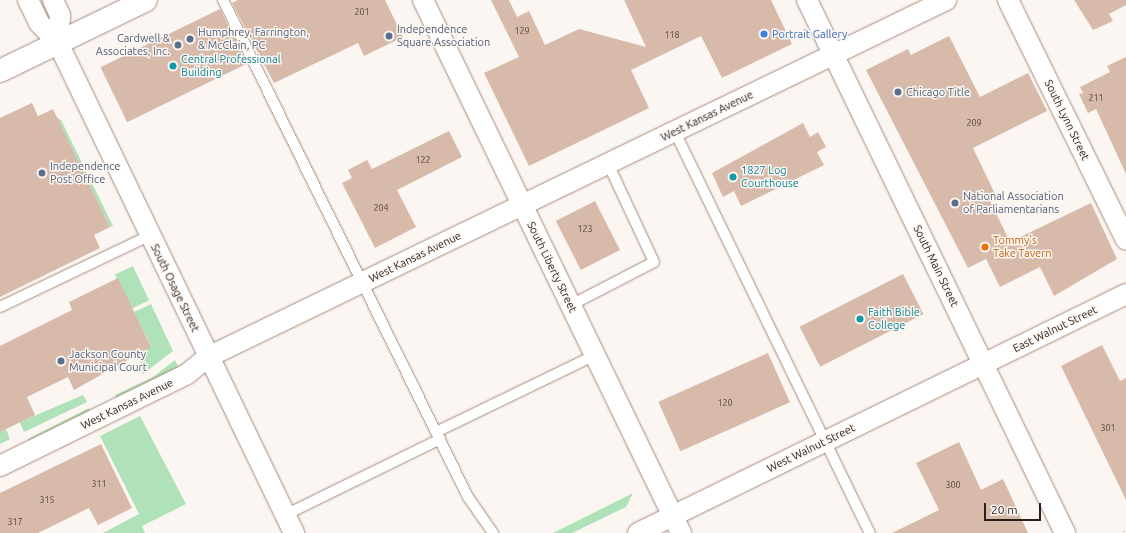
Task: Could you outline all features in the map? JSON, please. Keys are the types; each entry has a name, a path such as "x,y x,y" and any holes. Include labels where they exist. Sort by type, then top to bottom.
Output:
{"street":[{"path":"28,0 39,23 58,43"},
{"path":"53,0 60,15 58,43"},
{"path":"0,71 146,0"},
{"name":"South Liberty Street","path":"424,0 681,533"},
{"name":"South Main Street","path":"807,0 1065,533"},
{"name":"West Kansas Avenue","path":"0,466 187,374 208,357 946,0"},
{"name":"South Lynn Street","path":"1008,0 1126,240"},
{"name":"South Osage Street","path":"58,43 149,236 294,533"},
{"name":"East Walnut Street","path":"984,364 1126,294"},
{"name":"West Walnut Street","path":"638,533 984,364"}],"lane":[{"path":"223,0 468,496 494,533"},
{"path":"675,132 870,533"},
{"path":"571,305 654,262 608,164"},
{"path":"0,307 149,236"},
{"path":"285,515 595,355"}],"green space":[{"path":"57,118 61,120 113,226 110,227"},
{"path":"133,266 149,300 131,309 115,274"},
{"path":"151,304 173,351 143,374 138,353 151,346 134,312"},
{"path":"175,360 179,369 117,400 115,395 153,377"},
{"path":"83,395 87,402 24,432 20,422"},
{"path":"89,408 91,412 30,442 28,439"},
{"path":"140,416 186,504 142,526 145,533 103,533 139,514 100,436"},
{"path":"6,429 10,439 0,444 0,432"},
{"path":"633,493 626,507 572,533 553,533"}],"building":[{"path":"238,0 385,0 403,37 364,56 358,43 274,83 232,3"},
{"path":"491,0 509,0 517,17 529,11 545,45 579,29 646,47 624,0 771,0 792,44 722,78 701,36 631,70 649,108 529,166 484,73 519,57"},
{"path":"1074,0 1126,0 1126,5 1109,14 1113,21 1093,30"},
{"name":"Central Professional Building","path":"220,9 247,64 127,122 100,67"},
{"path":"949,36 980,97 1028,73 1047,111 973,148 997,198 990,201 1010,242 1091,203 1117,259 1054,296 1040,267 1000,287 986,259 968,268 866,70 908,49 911,55"},
{"path":"1126,57 1126,174 1096,109 1088,113 1079,94 1083,93 1080,87 1110,72 1107,66"},
{"name":"Independence Post Office","path":"32,103 38,116 53,109 110,227 94,235 100,248 0,297 0,118"},
{"path":"803,123 810,137 818,132 826,147 817,152 824,165 741,206 734,191 723,197 712,173"},
{"path":"449,131 462,157 397,190 416,227 375,248 342,183 352,178 348,170 367,160 372,169"},
{"path":"595,201 620,250 581,270 556,221"},
{"name":"Faith Bible College","path":"903,274 923,314 820,367 800,327"},
{"name":"Jackson County Municipal Court","path":"118,278 151,347 74,390 68,377 27,397 35,415 0,432 0,346 72,310 69,302"},
{"path":"1102,345 1120,381 1126,378 1126,500 1061,366"},
{"path":"768,353 790,402 680,451 658,402"},
{"path":"959,442 981,490 1003,479 1028,533 892,533 939,510 916,463"},
{"path":"101,444 132,508 98,525 89,508 38,533 0,533 0,493"}],"place":[{"name":"Portrait Gallery","path":"764,34"},
{"name":"Independence Square Association","path":"389,36"},
{"name":"Humphrey, Farrington, & McClain, PC","path":"190,39"},
{"name":"Cardwell & Associates, Inc.","path":"178,45"},
{"name":"Central Professional Building","path":"173,66"},
{"name":"Chicago Title","path":"898,92"},
{"name":"Independence Post Office","path":"42,173"},
{"name":"1827 Log Courthouse","path":"733,177"},
{"name":"National Association of Parliamentarians","path":"955,203"},
{"name":"Tommy's Take Tavern","path":"985,247"},
{"name":"Faith Bible College","path":"860,319"},
{"name":"Jackson County Municipal Court","path":"61,361"}]}
